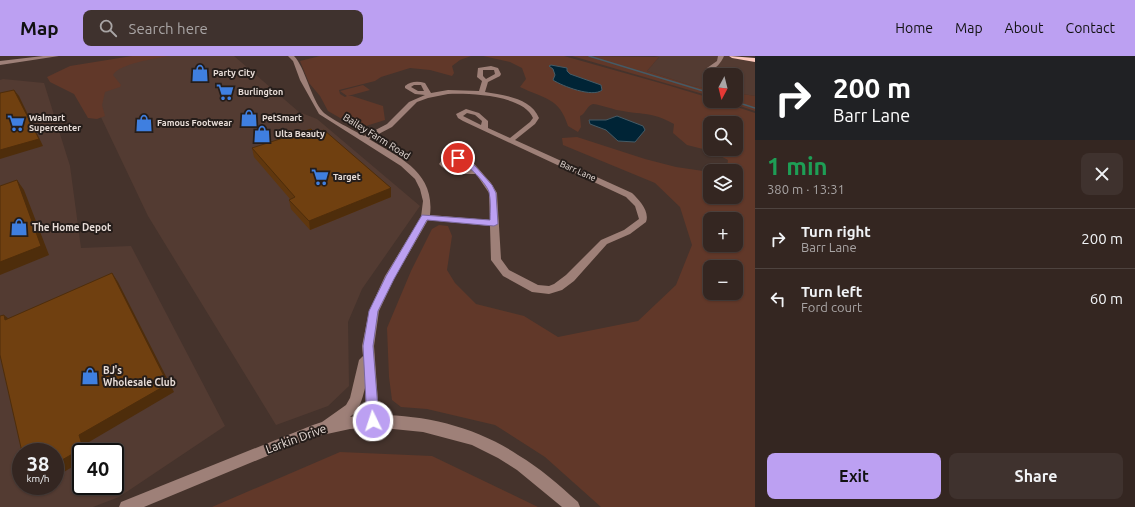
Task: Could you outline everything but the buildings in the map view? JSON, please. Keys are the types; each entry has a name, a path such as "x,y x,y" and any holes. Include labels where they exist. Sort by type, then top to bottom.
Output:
{"main road":[{"path":"732,56 755,60"}],"street":[{"path":"0,63 56,56"},
{"name":"Bailey Farm Road","path":"291,56 295,60 303,80 321,113 404,164 418,178 424,189 427,201 425,217 374,311 368,346 373,421"},
{"path":"710,68 719,62 721,56"},
{"path":"482,93 485,80"},
{"path":"360,136 388,127 395,121 404,109 428,94 453,92 482,93 520,103 530,108 535,113 536,118 533,123 510,140 484,129"},
{"name":"Barr Lane","path":"494,224 496,260 506,273 536,289 549,290 558,287 570,278 604,242 627,232 643,220 642,211 637,202 629,195 510,140"},
{"path":"425,217 494,224 493,193 489,185 477,172"},
{"path":"325,428 350,409 356,400 368,346"},
{"name":"Larkin Drive","path":"126,507 313,430 341,424 373,421 406,423 468,437 503,453 533,473 573,507"}],"shaded area":[{"path":"132,56 169,56 138,62 123,67 117,71 113,75 121,85 120,87 105,92 102,105 105,116 97,119 88,118 74,94 50,82 47,77 70,66"},
{"path":"158,56 234,56 299,112 317,119 420,206 362,289 348,322 349,386 328,406 276,425 148,216 80,73"},
{"path":"320,56 471,56 460,60 452,66 454,73 452,76 430,70 410,68 381,77 375,81 339,90 340,94 345,97 347,96 340,91 363,85 370,90 348,96 383,106 385,120 366,126 354,126 328,111 320,96 309,83 300,61"},
{"path":"483,56 564,56 703,96 703,108 740,108 755,113 755,507 601,507 545,457 495,425 427,409 401,407 392,400 389,377 387,328 411,271 432,229 439,225 448,226 452,236 447,270 455,283 476,304 524,316 558,337 638,321 676,285 692,245 680,207 655,183 563,145 562,138 577,137 645,159 676,167 703,171 703,204 743,204 743,164 727,164 728,160 720,156 743,156 743,116 703,116 703,149 687,145 673,133 674,124 660,117 593,104 589,106 584,114 580,116 581,127 578,132 568,126 560,109 550,100 520,87 526,79 522,68 510,62"},
{"path":"572,56 659,57 647,71 703,88 703,94"},
{"path":"654,56 732,56 755,60 755,96 743,94 743,68 703,68 703,88 647,71 659,57"},
{"path":"3,79 44,83 70,166 81,248 131,246 225,426 124,494 124,443 72,443 72,495 122,495 93,507 0,507 0,80"},
{"path":"743,94 755,96 755,111 743,107"},
{"path":"340,452 432,456 538,507 212,507"}],"water":[{"path":"551,65 567,68 567,71 570,74 601,85 602,90 592,93 585,92 570,88 557,82 553,80 555,75 553,69 549,66"},
{"path":"617,116 643,126 645,130 635,142 618,141 606,130 590,124 589,120 606,120"}],"waterway":[{"path":"589,56 703,91"},
{"path":"743,104 755,108"}],"place":[{"name":"Party City","path":"200,73"},
{"name":"Burlington","path":"225,92"},
{"name":"PetSmart","path":"249,118"},
{"name":"Walmart Supercenter","path":"16,123"},
{"name":"Famous Footwear","path":"144,123"},
{"name":"Ulta Beauty","path":"262,134"},
{"name":"Target","path":"320,177"},
{"name":"The Home Depot","path":"19,227"},
{"name":"BJ's Wholesale Club","path":"90,376"}],"route":[{"path":"373,421 368,346 374,311 425,217 494,224 493,193 489,185 465,160 458,158"}]}
